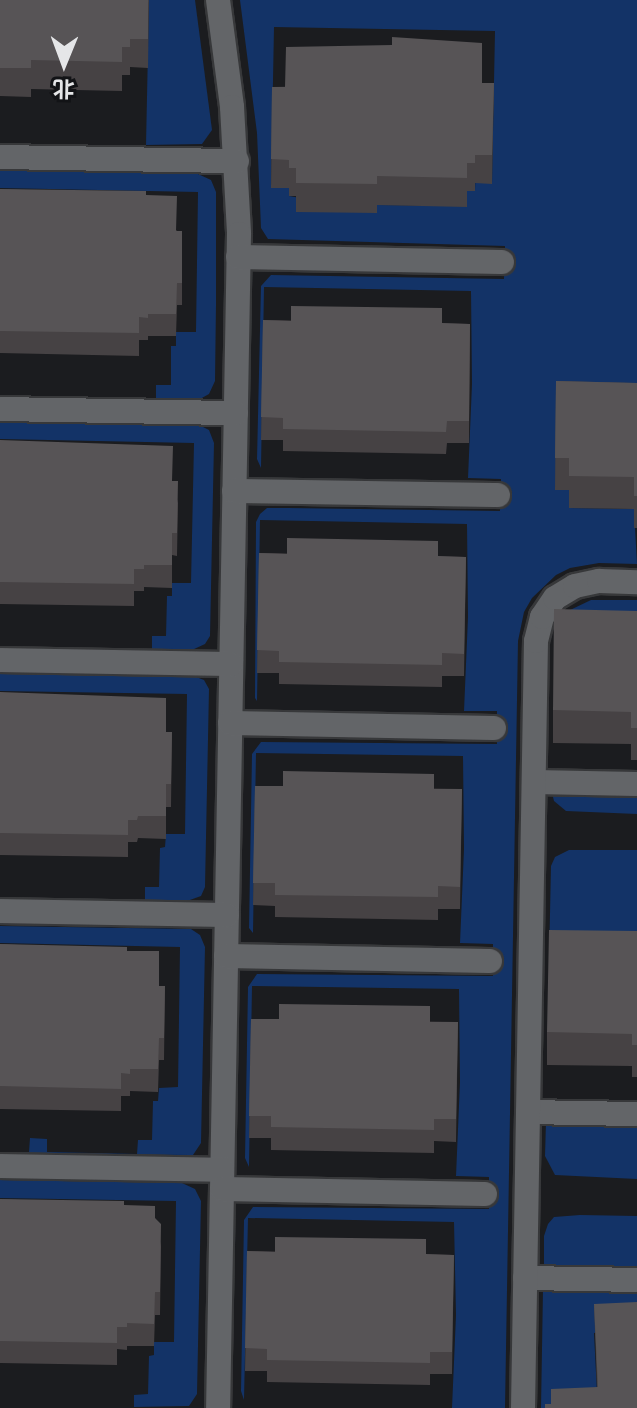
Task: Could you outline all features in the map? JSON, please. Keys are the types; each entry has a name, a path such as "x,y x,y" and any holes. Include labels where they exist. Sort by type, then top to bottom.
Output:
{"street":[{"path":"218,0 236,161 238,257 218,1408"},
{"path":"0,157 236,161"},
{"path":"238,257 502,262"},
{"path":"0,409 236,413"},
{"path":"234,491 498,495"},
{"path":"523,1408 536,641 542,617 555,598 575,586 599,581 637,582"},
{"path":"0,660 231,664"},
{"path":"230,723 494,728"},
{"path":"534,782 637,784"},
{"path":"0,911 227,915"},
{"path":"226,956 490,961"},
{"path":"528,1112 637,1114"},
{"path":"0,1166 485,1194"},
{"path":"525,1278 637,1280"}],"shaded area":[{"path":"149,0 195,0 212,130 202,144 146,145"},
{"path":"240,0 637,0 637,415 555,489 569,490 569,508 634,509 637,564 599,563 570,568 556,575 532,598 524,612 518,641 505,1408 452,1408 456,1315 454,1222 248,1218 244,1400 241,1391 244,1220 253,1207 489,1209 489,1177 456,1176 460,1082 459,989 252,986 249,1167 245,1158 248,987 257,974 493,976 493,944 460,943 464,849 463,756 256,753 253,933 249,928 252,754 261,742 497,744 497,711 464,711 468,617 467,524 260,520 257,701 255,698 256,522 260,514 267,508 500,511 501,479 468,478 472,384 471,291 264,287 261,468 257,459 261,286 271,275 504,279 505,246 268,239 261,228 257,133","holes":["274,27 495,31 492,183 482,183 476,159 475,191 467,191 466,206 377,205 377,212 289,196 289,164 271,188"]},
{"path":"0,170 198,174 211,180 216,192 216,304 215,381 209,394 200,399 156,398 156,385 171,385 171,346 176,346 176,332 196,332 198,192 0,188"},
{"path":"0,422 199,425 209,430 214,443 210,636 205,644 192,650 152,649 152,636 166,636 167,596 172,596 172,583 191,583 194,443 0,439"},
{"path":"591,600 637,600 637,643 568,611"},
{"path":"0,671 191,675 204,680 209,689 205,887 201,896 187,901 145,900 145,887 159,887 160,848 165,847 166,834 185,834 187,694 0,691"},
{"path":"552,793 637,794 637,814 566,811 554,801"},
{"path":"569,850 637,850 637,963 549,962 551,866 555,857"},
{"path":"0,926 191,929 200,935 205,947 201,1143 193,1155 0,1154 29,1152 30,1138 47,1139 47,1152 137,1154 138,1140 152,1140 153,1101 158,1101 159,1088 178,1087 180,947 0,943"},
{"path":"546,1122 637,1124 637,1179 555,1175 545,1156"},
{"path":"0,1180 182,1183 195,1189 201,1201 197,1394 189,1406 134,1407 134,1395 148,1394 149,1356 154,1355 154,1342 174,1342 176,1201 0,1198"},
{"path":"637,1216 637,1269 544,1267 544,1236 548,1224 554,1217"},
{"path":"543,1289 637,1290 637,1330 594,1333 597,1393 606,1408 541,1408"}],"building":[{"path":"0,0 148,0 148,39 130,39 130,47 122,47 122,62 31,60 31,68 0,68"},
{"path":"392,37 482,43 482,83 494,83 492,155 475,155 475,163 467,163 467,178 377,176 377,184 296,183 296,168 289,168 289,160 271,159 272,87 285,87 286,47 392,45"},
{"path":"0,189 146,191 146,195 177,196 176,231 182,231 182,283 177,283 176,314 139,317 139,333 0,331"},
{"path":"291,306 442,308 442,323 470,324 469,421 447,421 446,432 283,429 283,418 261,417 263,320 291,321"},
{"path":"556,381 637,383 637,496 634,496 634,477 569,476 569,458 555,458"},
{"path":"0,440 173,446 172,481 178,481 177,533 172,533 172,565 144,565 144,569 134,569 134,584 0,582"},
{"path":"287,538 438,541 438,556 466,557 464,654 442,653 442,665 279,662 279,651 257,650 259,553 287,554"},
{"path":"554,609 637,611 637,728 631,728 631,712 553,710"},
{"path":"0,692 166,698 166,732 172,732 171,784 166,784 166,816 138,816 137,820 128,820 128,835 0,833"},
{"path":"283,771 434,774 434,789 462,789 460,887 438,886 438,897 275,895 275,883 253,883 255,786 283,786"},
{"path":"549,930 637,931 637,1045 632,1045 632,1034 547,1032"},
{"path":"0,944 127,947 127,951 159,951 159,986 165,986 164,1038 159,1038 158,1069 130,1069 130,1074 121,1073 121,1089 0,1086"},
{"path":"279,1004 430,1006 430,1022 458,1022 456,1119 434,1119 434,1130 271,1127 271,1116 249,1116 251,1019 279,1019"},
{"path":"0,1199 124,1201 124,1205 155,1206 155,1218 161,1224 160,1292 155,1292 154,1324 127,1323 127,1327 117,1327 117,1343 0,1341"},
{"path":"275,1237 426,1239 426,1254 454,1255 452,1352 430,1352 430,1363 267,1360 267,1349 245,1348 247,1251 275,1252"},
{"path":"637,1302 637,1408 545,1408 545,1404 551,1404 551,1389 598,1387 594,1304"}]}
